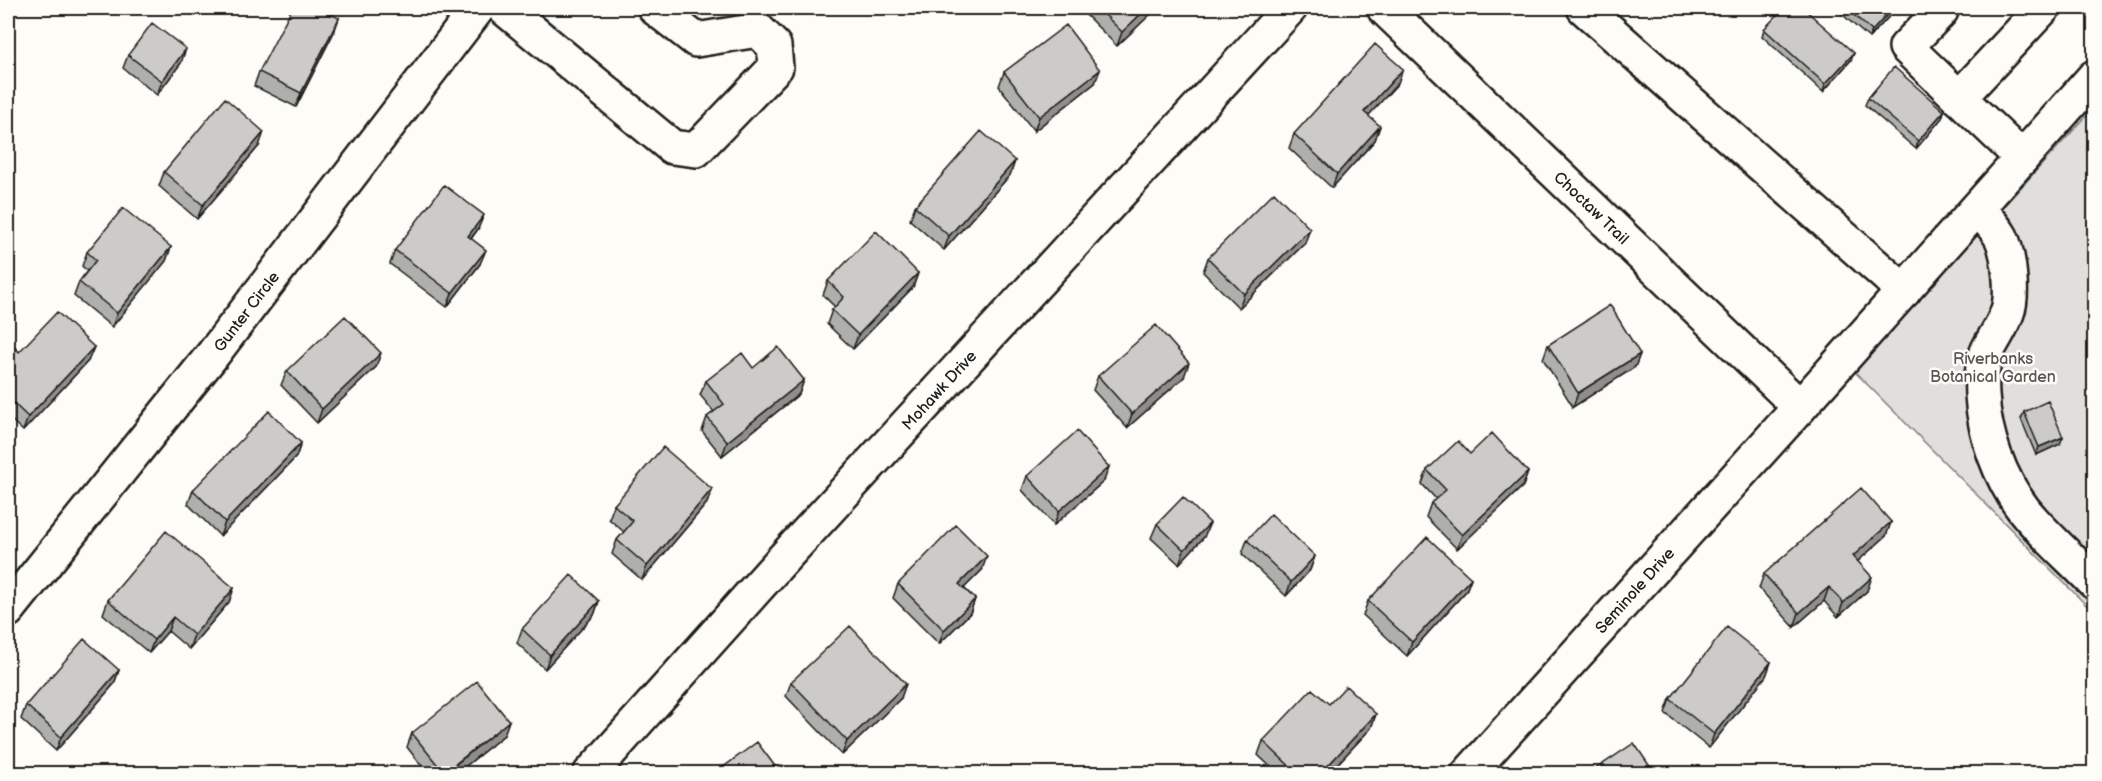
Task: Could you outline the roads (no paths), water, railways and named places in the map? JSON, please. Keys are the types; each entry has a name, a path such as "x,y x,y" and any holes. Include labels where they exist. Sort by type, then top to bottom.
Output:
{"street":[{"name":"Gunter Circle","path":"8,610 214,353 478,8"},
{"path":"504,8 672,147 696,150 776,68 774,46 758,30 696,40 655,8"},
{"name":"Mohawk Drive","path":"590,774 782,560 1290,8"},
{"name":"Choctaw Trail","path":"1384,8 1800,407"},
{"path":"1584,8 1904,291"},
{"path":"1959,98 2043,8"},
{"path":"1941,12 1906,47 2022,158"},
{"name":"Seminole Drive","path":"1468,774 2094,77"},
{"path":"1977,209 2002,238 2010,280 2008,311 1989,348 1982,368 1982,396 1993,450 2007,483 2024,510 2094,582"}],"park label":[{"name":"Riverbanks Botanical Garden","path":"1993,367"}]}
